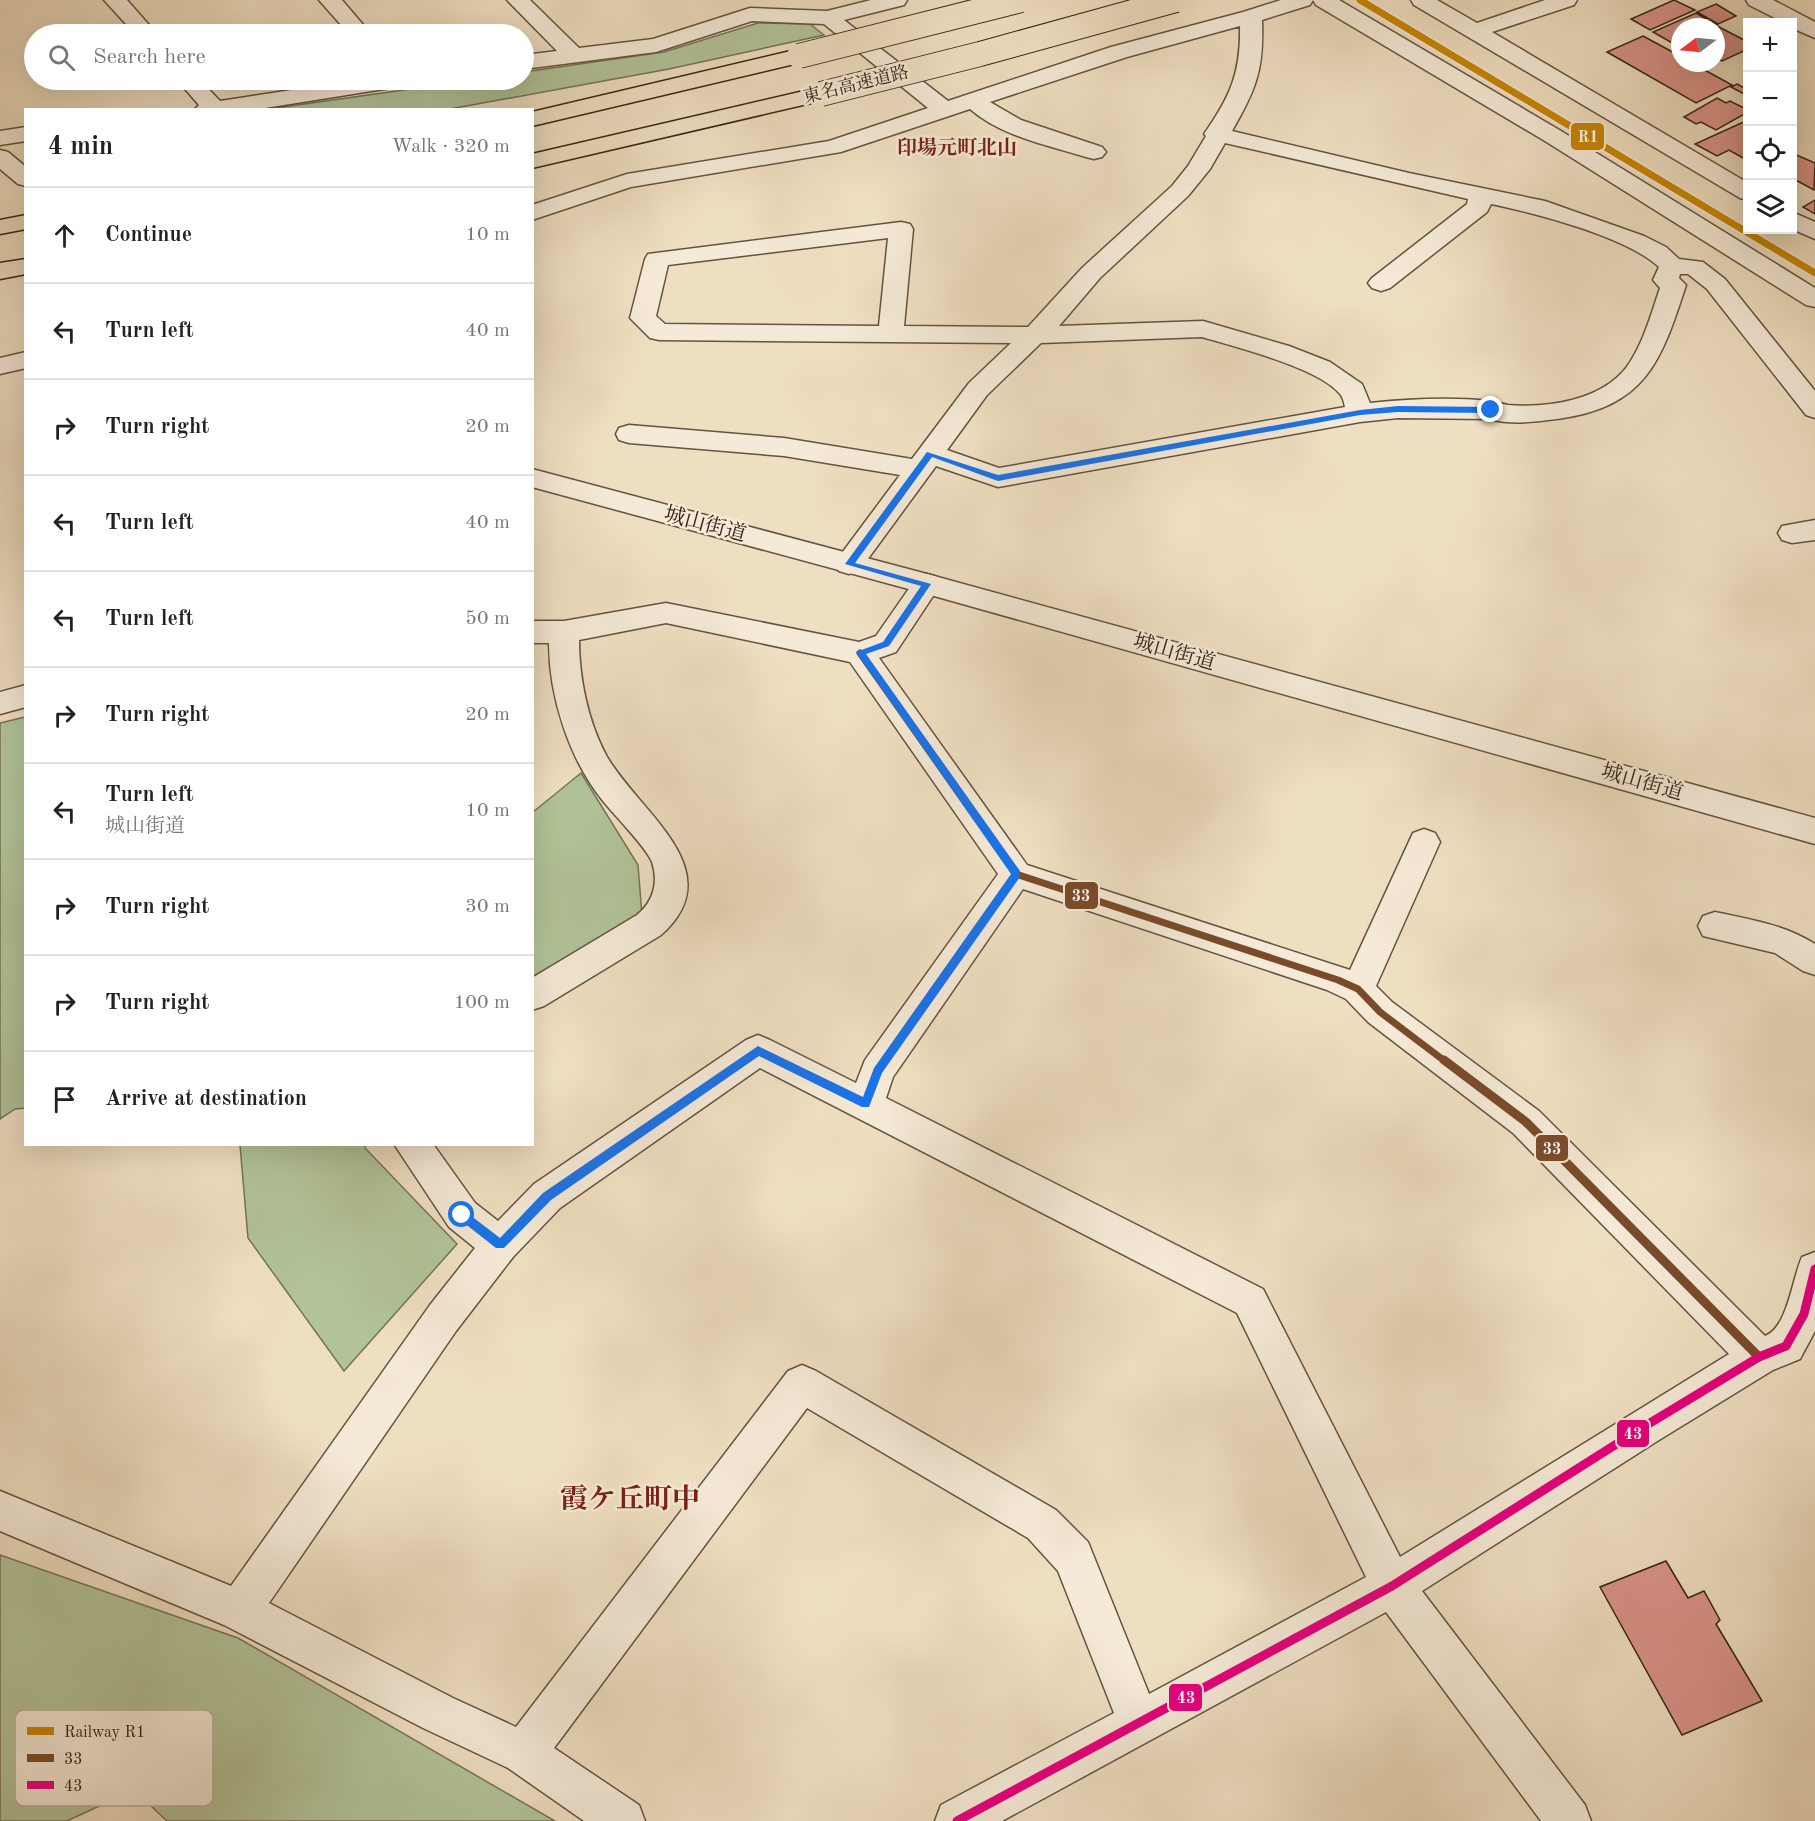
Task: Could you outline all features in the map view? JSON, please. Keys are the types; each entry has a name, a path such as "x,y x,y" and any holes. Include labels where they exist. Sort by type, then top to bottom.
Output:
{"highway":[{"name":"東名高速道路","path":"534,119 799,56 1021,0"},
{"name":"東名高速道路","path":"534,161 821,94 980,54 1176,0"},
{"path":"0,227 24,222"},
{"path":"0,271 24,266"}],"street":[{"path":"115,0 137,24"},
{"path":"330,0 351,24"},
{"path":"518,0 574,55"},
{"path":"534,61 656,45 744,7 826,18 896,0"},
{"path":"534,212 627,181 833,147 1119,52 1251,17 1302,0"},
{"path":"1324,0 1553,136 1815,299"},
{"path":"1422,0 1743,190"},
{"path":"1475,31 1566,0"},
{"path":"1757,0 1815,31"},
{"path":"849,564 978,389 1051,319 1091,273 1180,191 1198,168 1241,95 1252,53 1251,17"},
{"path":"826,18 943,110"},
{"path":"196,90 209,108"},
{"path":"216,108 332,90"},
{"path":"973,100 980,107 1014,124 1094,152"},
{"path":"0,138 24,134"},
{"path":"1216,134 1409,180 1537,206 1635,241 1657,252 1672,266 1694,267 1716,284 1810,394"},
{"path":"1381,284 1478,207 1481,194"},
{"path":"1797,222 1815,232"},
{"path":"891,332 901,229 657,259 643,318 659,332 891,332 1033,335 1203,330 1280,352 1321,368 1353,390 1360,413"},
{"path":"629,434 924,462 998,478 1360,413 1398,409 1491,410 1500,414 1549,412 1581,406 1609,397 1630,383 1658,336 1673,285 1665,280 1672,266"},
{"path":"0,366 24,360"},
{"name":"城山街道","path":"534,479 927,584 1815,831"},
{"path":"534,632 564,632 666,613 860,652 886,644 927,584"},
{"path":"534,995 650,926 665,911 672,877 666,855 608,785 590,754 576,716 564,667 564,632"},
{"path":"860,652 1016,874 1338,980 1358,989 1380,1012 1526,1122 1759,1357"},
{"path":"0,703 24,697"},
{"path":"1358,989 1424,842"},
{"path":"866,1104 877,1071 1016,874"},
{"path":"1715,926 1783,941 1815,960"},
{"path":"239,1610 442,1318 500,1245 547,1196 758,1050 1250,1301 1392,1586 1569,1821"},
{"path":"413,1146 462,1215 500,1245"},
{"path":"957,1821 1392,1586 1759,1357 1786,1346 1804,1314 1815,1269"},
{"path":"523,1753 802,1384 1042,1524 1073,1557 1140,1724"},
{"path":"0,1511 239,1610 438,1713 523,1753 623,1821"}],"green space":[{"path":"758,23 810,24 824,35 669,69 455,108 276,108 403,90 534,90 534,71 664,52"},
{"path":"24,717 24,1108 15,1109 0,1119 0,723"},
{"path":"581,773 638,865 642,915 534,979 534,811"},
{"path":"240,1146 365,1146 457,1244 344,1371 248,1238"},
{"path":"0,1555 238,1638 555,1821 167,1821 151,1806 213,1806 213,1710 15,1710 15,1806 99,1806 67,1821 0,1821"}],"building":[{"path":"1674,0 1695,10 1677,18 1671,18 1671,21 1650,30 1631,19"},
{"path":"1716,4 1736,16 1725,21 1725,18 1708,18 1697,12"},
{"path":"1696,13 1705,18 1685,18"},
{"path":"1671,24 1671,42 1653,32"},
{"path":"1725,30 1743,39 1743,51 1725,60"},
{"path":"1643,36 1671,51 1671,72 1708,72 1732,85 1696,103 1607,52"},
{"path":"1737,84 1743,87 1743,93 1731,87"},
{"path":"1717,98 1743,108 1743,115 1716,130 1701,122 1696,124 1684,117"},
{"path":"1743,122 1743,158 1729,150 1717,156 1695,144"},
{"path":"1797,155 1815,163 1814,190 1797,181"},
{"path":"1815,200 1815,214 1803,207"},
{"path":"1666,1561 1688,1598 1704,1591 1720,1620 1716,1624 1762,1701 1682,1735 1600,1587"}],"rail line":[{"name":"R1","path":"1360,0 1815,273"}],"transit line":[{"name":"33","path":"860,653 1016,874 1338,980 1358,989 1380,1012 1526,1122 1759,1357"},
{"name":"43","path":"957,1821 1392,1586 1645,1426 1759,1357 1786,1346 1804,1314 1815,1269"}],"district":[{"name":"印場元町北山","path":"957,149"},
{"name":"霞ケ丘町中","path":"630,1501"}],"route":[{"path":"462,1215 500,1245 547,1196 758,1050 866,1104 877,1071 1016,874 860,652 886,644 927,584 849,564 930,454 998,478 1190,444 1249,431 1314,423 1360,413 1398,409 1491,410"}]}
